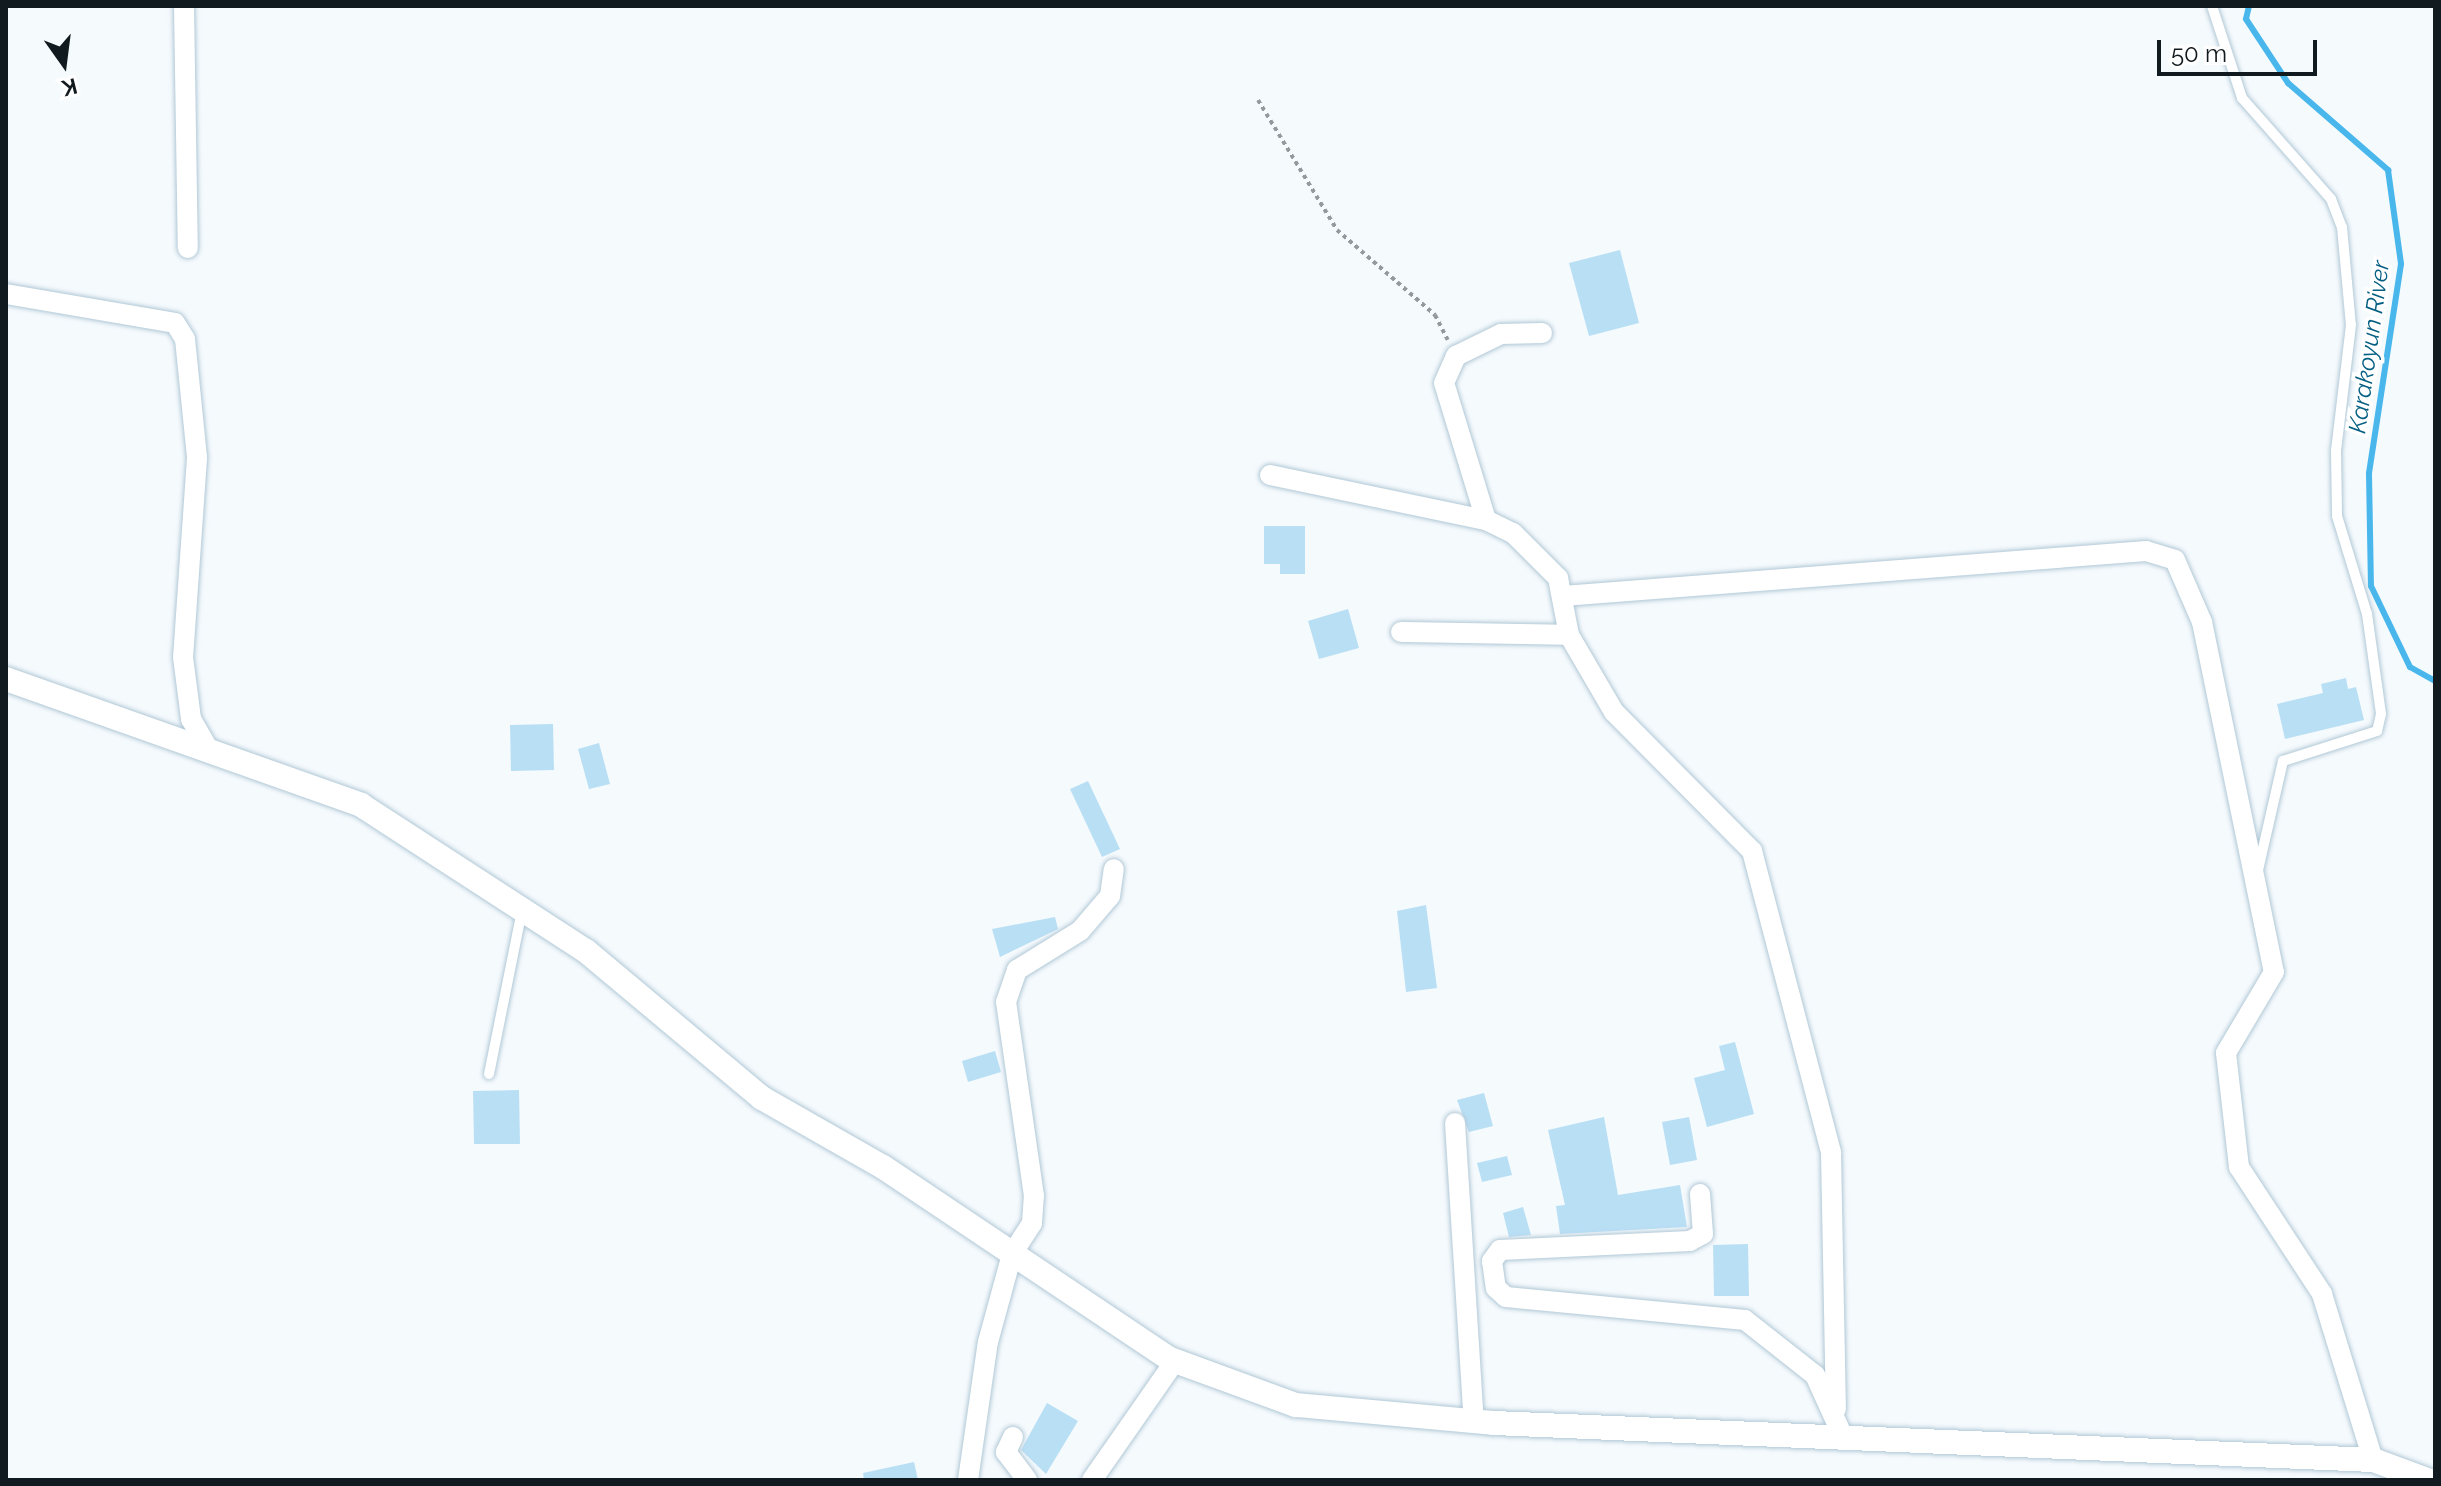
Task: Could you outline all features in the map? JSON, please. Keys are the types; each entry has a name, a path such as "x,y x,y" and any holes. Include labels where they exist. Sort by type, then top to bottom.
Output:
{"street":[{"path":"184,6 188,248"},
{"path":"6,294 175,323 185,339 197,458 183,657 191,719 207,747"},
{"path":"1486,520 1444,383 1456,356 1501,334 1542,333"},
{"path":"1270,475 1486,520 1513,533 1558,578 1569,635 1614,712 1752,851 1765,878 1831,1153 1836,1409 1844,1439"},
{"path":"1563,596 2146,551 2175,560 2202,622 2257,872 2274,972 2226,1053 2239,1167 2322,1294 2373,1460"},
{"path":"1401,632 1569,635"},
{"path":"7,684 207,747 361,805 586,951 762,1098 1012,1254 1175,1361 1296,1405 1474,1421 2373,1460 2427,1480"},
{"path":"968,1480 988,1342 1012,1254 1032,1223 1034,1196 1006,1002 1017,970 1080,931 1110,896 1114,869"},
{"path":"1455,1123 1474,1421"},
{"path":"1700,1194 1703,1234 1690,1241 1500,1250 1492,1261 1496,1288 1506,1297 1745,1320 1815,1375 1836,1409"},
{"path":"1092,1480 1175,1361"},
{"path":"1013,1437 1006,1452 1027,1480"}],"lane":[{"path":"2212,6 2242,98 2331,199 2342,227 2351,325 2336,450 2337,516 2367,614 2381,714 2377,731 2283,761 2257,872"},
{"path":"489,1074 523,910"}],"path":[{"path":"1258,100 1337,230 1435,315 1456,356"}],"building":[{"path":"1620,250 1639,323 1589,336 1569,263"},
{"path":"1264,526 1305,526 1305,574 1280,574 1280,564 1264,564"},
{"path":"1348,609 1359,648 1319,659 1308,621"},
{"path":"2346,678 2348,689 2356,687 2364,720 2285,739 2277,704 2323,693 2321,684"},
{"path":"553,724 554,770 511,771 510,725"},
{"path":"599,743 610,784 589,789 578,749"},
{"path":"1088,781 1120,849 1102,857 1070,789"},
{"path":"1426,905 1437,988 1406,992 1397,911"},
{"path":"1055,917 1058,929 1000,957 992,929"},
{"path":"1735,1042 1754,1114 1707,1127 1694,1078 1725,1070 1719,1046"},
{"path":"995,1051 1001,1072 968,1082 962,1061"},
{"path":"519,1090 520,1144 474,1144 473,1091"},
{"path":"1484,1093 1493,1126 1469,1132 1457,1100"},
{"path":"1604,1117 1618,1195 1680,1185 1687,1227 1560,1234 1556,1206 1565,1205 1548,1130"},
{"path":"1689,1117 1697,1160 1670,1165 1662,1122"},
{"path":"1507,1156 1512,1175 1482,1182 1477,1163"},
{"path":"1523,1207 1531,1235 1509,1237 1503,1213"},
{"path":"1748,1244 1749,1296 1714,1296 1713,1245"},
{"path":"1047,1403 1078,1421 1046,1474 1021,1450"},
{"path":"914,1462 918,1480 864,1480 863,1473"}],"waterway":[{"name":"Karakoyun River","path":"2249,6 2246,19 2288,83 2388,170 2401,264 2369,474 2371,586 2410,667 2435,681"}]}
